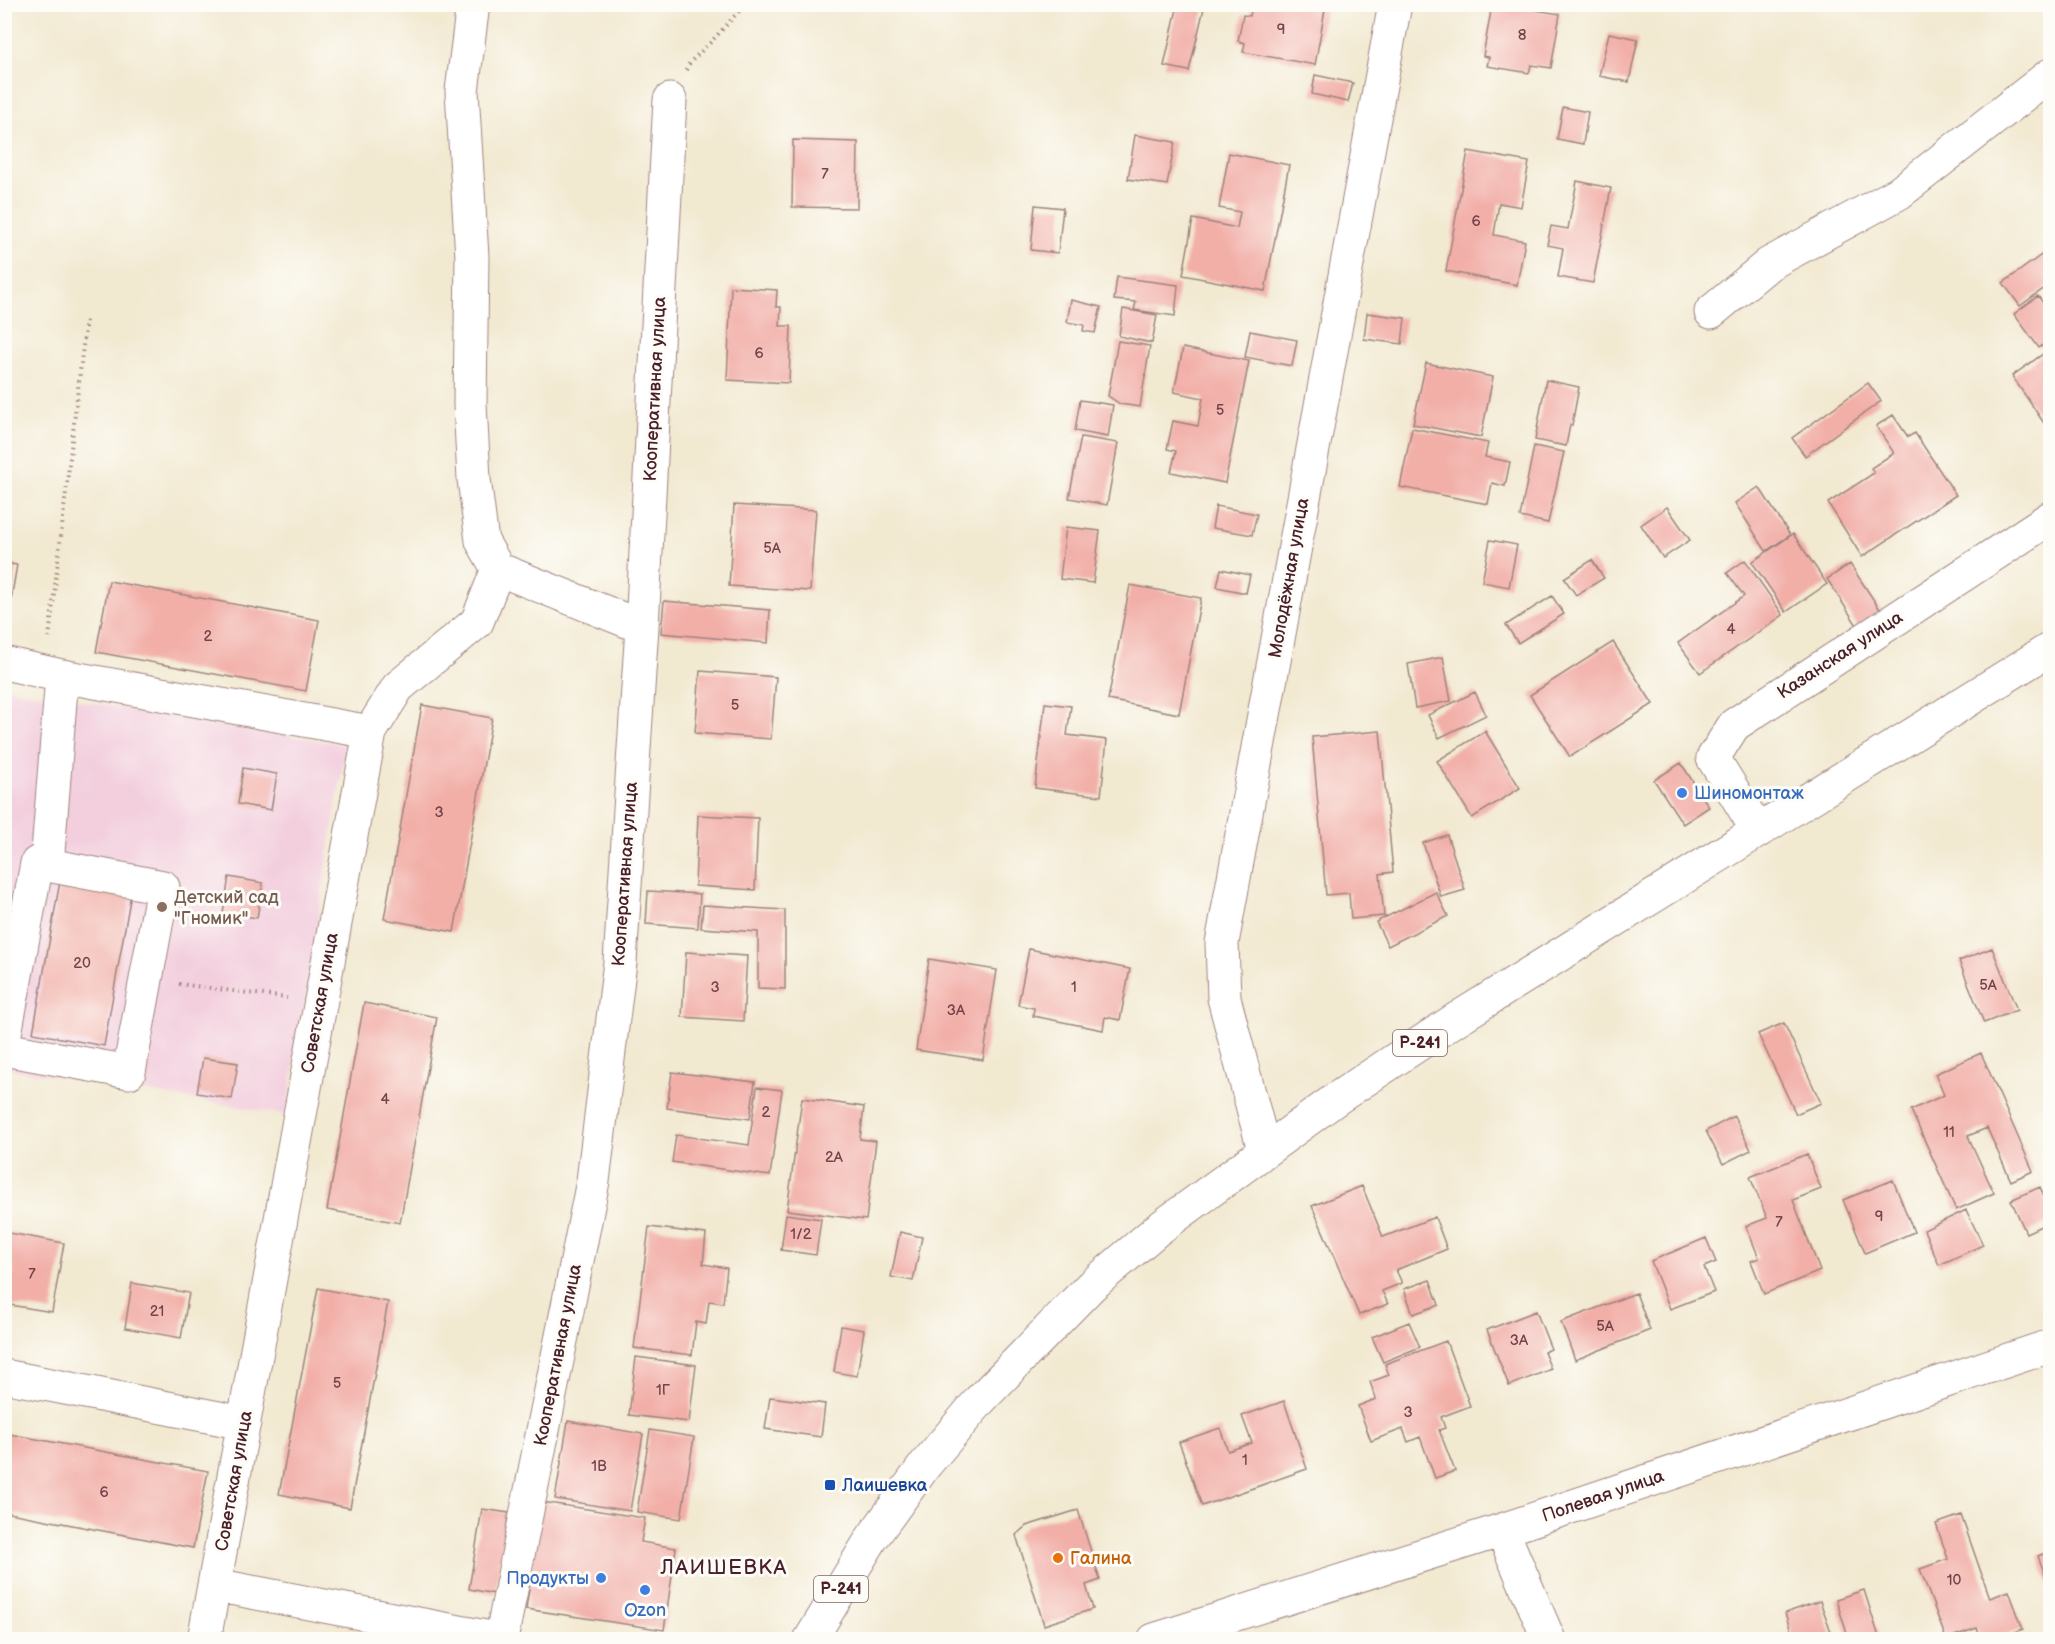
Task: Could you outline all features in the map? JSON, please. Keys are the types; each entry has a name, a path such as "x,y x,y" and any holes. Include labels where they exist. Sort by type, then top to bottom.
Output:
{"main road":[{"path":"473,4 462,91 472,257 472,436 474,479 482,541 498,569 642,627"},
{"name":"Молодёжная улица","path":"1264,1150 1224,998 1222,943 1395,4"},
{"path":"1711,312 1769,264 1899,193 2050,75"},
{"name":"Кооперативная улица","path":"501,1640 593,1181 620,962 642,627 670,100"},
{"name":"Казанская улица","path":"1758,831 1713,758 1734,724 2050,518"},
{"path":"4,663 370,732 398,687 477,621 498,569"},
{"name":"Р-241","path":"810,1640 872,1538 925,1465 987,1392 1090,1286 1157,1230 1336,1099 1455,1020 2050,649"},
{"path":"47,865 53,674"},
{"name":"Советская улица","path":"204,1640 370,732"},
{"path":"4,1039 37,863 163,887 129,1072 4,1049"},
{"name":"Полевая улица","path":"1154,1640 1502,1530 2050,1346"},
{"path":"4,1376 244,1423"},
{"path":"1502,1530 1549,1640"},
{"path":"215,1585 501,1640"}],"path":[{"path":"670,100 690,62 740,10 741,4"},
{"path":"53,674 86,320"},
{"path":"146,979 321,1003"}],"shaded area":[{"name":"Детский сад \"Гномик\"","path":"4,688 346,745 286,1115 5,1068"}],"building":[{"path":"1178,4 1205,4 1189,71 1164,66"},
{"path":"1252,4 1326,4 1315,65 1243,52 1245,43 1238,41 1243,15 1250,16"},
{"path":"1492,5 1560,14 1551,68 1531,65 1529,73 1487,66 1489,57 1483,56"},
{"path":"1609,33 1638,39 1629,82 1599,76"},
{"path":"1315,75 1353,83 1348,102 1312,94"},
{"path":"1563,107 1588,112 1583,144 1557,139"},
{"path":"1135,135 1175,142 1167,185 1128,179"},
{"path":"793,140 858,142 857,208 792,207"},
{"path":"1468,151 1529,162 1521,207 1499,203 1494,235 1525,241 1517,285 1446,271"},
{"path":"1229,153 1289,165 1265,291 1183,275 1193,219 1237,228 1240,212 1219,208"},
{"path":"1577,181 1611,188 1593,283 1558,277 1563,248 1547,245 1551,226 1568,229"},
{"path":"1035,205 1063,208 1058,253 1031,250"},
{"path":"2044,253 2050,262 2050,284 2020,306 2003,283"},
{"path":"1117,277 1178,285 1175,316 1134,310 1136,302 1114,300"},
{"path":"731,287 777,290 776,307 781,307 780,326 791,326 789,383 727,380"},
{"path":"2038,296 2050,312 2050,339 2039,348 2014,314"},
{"path":"1071,300 1101,307 1095,333 1083,331 1084,325 1067,322"},
{"path":"1123,309 1157,315 1152,343 1119,336"},
{"path":"1367,313 1405,318 1402,344 1364,339"},
{"path":"1250,331 1297,340 1292,366 1245,357"},
{"path":"1118,341 1150,346 1140,407 1120,404 1108,396"},
{"path":"1183,348 1249,361 1225,483 1171,472 1176,451 1167,449 1173,421 1198,426 1203,398 1174,392"},
{"path":"2050,349 2050,432 2012,376"},
{"path":"1426,363 1493,377 1481,437 1413,424"},
{"path":"1546,380 1579,387 1566,446 1535,440"},
{"path":"1868,383 1881,401 1805,456 1792,438"},
{"path":"1080,400 1113,405 1108,437 1075,431"},
{"path":"1893,415 1908,437 1915,433 1956,495 1862,557 1828,503 1874,473 1871,468 1894,453 1876,426"},
{"path":"1412,428 1488,443 1485,457 1510,462 1505,486 1492,483 1488,504 1400,487"},
{"path":"1081,437 1118,443 1107,505 1069,498"},
{"path":"1534,446 1564,452 1548,523 1520,517"},
{"path":"1759,487 1790,535 1766,551 1735,503"},
{"path":"734,505 816,510 810,591 729,586"},
{"path":"1216,506 1257,514 1252,535 1212,528"},
{"path":"1667,507 1690,540 1663,558 1641,525"},
{"path":"1066,527 1100,531 1093,583 1060,579"},
{"path":"1793,534 1827,584 1786,612 1752,562"},
{"path":"1490,540 1517,545 1509,587 1482,582"},
{"path":"1592,560 1604,578 1576,595 1564,578"},
{"path":"1745,560 1783,615 1700,673 1678,643 1744,596 1727,573"},
{"path":"4,563 17,565 6,629 4,629"},
{"path":"1850,564 1881,611 1858,627 1827,579"},
{"path":"1221,569 1250,575 1246,593 1217,587"},
{"path":"109,581 319,620 306,691 96,652"},
{"path":"1130,585 1201,598 1179,714 1108,700"},
{"path":"1552,596 1564,614 1518,643 1506,625"},
{"path":"664,601 770,610 768,643 661,633"},
{"path":"1613,642 1653,704 1570,757 1530,695"},
{"path":"1443,657 1451,701 1415,708 1408,664"},
{"path":"700,671 776,677 771,739 695,733"},
{"path":"1475,692 1486,715 1439,738 1428,715"},
{"path":"1045,703 1071,706 1067,735 1107,740 1101,796 1035,788"},
{"path":"422,705 492,718 454,932 384,919"},
{"path":"1380,731 1393,872 1380,874 1384,916 1351,919 1349,893 1326,895 1312,737"},
{"path":"1485,731 1520,788 1472,818 1437,761"},
{"name":"Шиномонтаж","path":"1681,763 1709,807 1683,824 1654,780"},
{"path":"243,768 277,774 271,810 238,804"},
{"path":"698,815 758,818 755,890 695,886"},
{"path":"1447,835 1465,890 1441,897 1423,843"},
{"path":"229,877 263,883 257,918 223,913"},
{"path":"60,881 131,894 104,1046 33,1033"},
{"path":"648,891 700,894 698,928 646,924"},
{"path":"1436,892 1448,916 1388,946 1376,922"},
{"path":"703,905 785,910 785,989 758,988 758,932 701,928"},
{"path":"1992,948 2017,1010 1984,1023 1959,961"},
{"path":"1029,949 1130,969 1120,1020 1105,1017 1103,1030 1033,1016 1034,1008 1018,1005"},
{"path":"686,952 747,956 743,1021 682,1017"},
{"path":"929,959 997,970 983,1060 916,1050"},
{"path":"364,1003 437,1017 400,1223 327,1210"},
{"path":"1784,1023 1821,1103 1796,1114 1758,1034"},
{"path":"1981,1053 2033,1171 2011,1181 1987,1128 1968,1136 1994,1193 1956,1210 1911,1110 1944,1095 1935,1074"},
{"path":"203,1058 238,1063 232,1099 197,1093"},
{"path":"672,1072 755,1082 750,1119 667,1108"},
{"path":"757,1087 782,1090 770,1176 672,1162 676,1135 749,1145"},
{"path":"802,1098 864,1107 860,1139 876,1141 866,1220 787,1210"},
{"path":"1734,1116 1751,1150 1723,1164 1706,1131"},
{"path":"1807,1154 1821,1189 1793,1200 1820,1271 1764,1294 1751,1261 1759,1258 1746,1226 1767,1218 1750,1177"},
{"path":"1893,1180 1914,1232 1865,1253 1843,1200"},
{"path":"1362,1186 1383,1237 1435,1217 1447,1249 1396,1270 1402,1283 1382,1291 1388,1304 1359,1315 1312,1206"},
{"path":"2040,1187 2050,1210 2050,1222 2026,1233 2011,1200"},
{"path":"1966,1210 1983,1245 1939,1265 1924,1230"},
{"path":"786,1214 821,1219 816,1255 781,1250"},
{"path":"649,1227 706,1234 703,1264 727,1268 723,1303 709,1301 706,1324 696,1322 692,1355 634,1348"},
{"path":"4,1232 64,1243 52,1312 4,1304"},
{"path":"900,1232 922,1237 913,1281 891,1277"},
{"path":"1706,1238 1716,1262 1704,1267 1714,1292 1670,1309 1651,1261"},
{"path":"1430,1280 1439,1305 1413,1314 1404,1289"},
{"path":"132,1283 189,1293 181,1338 125,1328"},
{"path":"318,1288 388,1302 350,1508 279,1494"},
{"path":"1636,1293 1650,1330 1575,1360 1561,1322"},
{"path":"1536,1311 1551,1349 1544,1352 1551,1369 1509,1386 1487,1330"},
{"path":"1409,1322 1420,1347 1383,1362 1372,1337"},
{"path":"841,1326 864,1330 857,1376 834,1372"},
{"path":"1446,1341 1470,1406 1441,1417 1445,1428 1439,1430 1455,1471 1435,1478 1420,1437 1408,1442 1403,1429 1371,1441 1358,1406 1376,1399 1370,1382 1389,1375 1385,1364"},
{"path":"636,1357 696,1365 689,1422 629,1415"},
{"path":"770,1397 825,1404 821,1437 765,1429"},
{"path":"1284,1401 1307,1469 1202,1506 1179,1442 1220,1428 1228,1451 1252,1443 1242,1416"},
{"path":"568,1421 643,1434 630,1511 555,1499"},
{"path":"650,1430 694,1437 681,1519 637,1512"},
{"path":"4,1433 208,1471 193,1548 4,1512"},
{"name":"Продукты","path":"542,1502 645,1518 641,1542 676,1548 664,1630 526,1609"},
{"path":"482,1509 509,1513 495,1594 469,1589"},
{"name":"Галина","path":"1078,1510 1100,1580 1086,1585 1093,1609 1044,1625 1016,1535 1026,1526"},
{"path":"1961,1515 1990,1598 2009,1591 2023,1629 1994,1640 1981,1640 1977,1628 1946,1639 1920,1569 1948,1559 1936,1524"},
{"path":"2050,1551 2050,1588 2038,1556"},
{"path":"1864,1590 1880,1640 1849,1640 1836,1599"},
{"path":"1820,1601 1834,1640 1794,1640 1785,1613"}],"place":[{"name":"Шиномонтаж","path":"1682,793"},
{"name":"Детский сад \"Гномик\"","path":"162,907"},
{"name":"Лаишевка","path":"830,1485"},
{"name":"Галина","path":"1058,1558"},
{"name":"Продукты","path":"601,1578"},
{"name":"Ozon","path":"645,1590"}],"district":[{"name":"ЛАИШЕВКА","path":"724,1567"}]}
